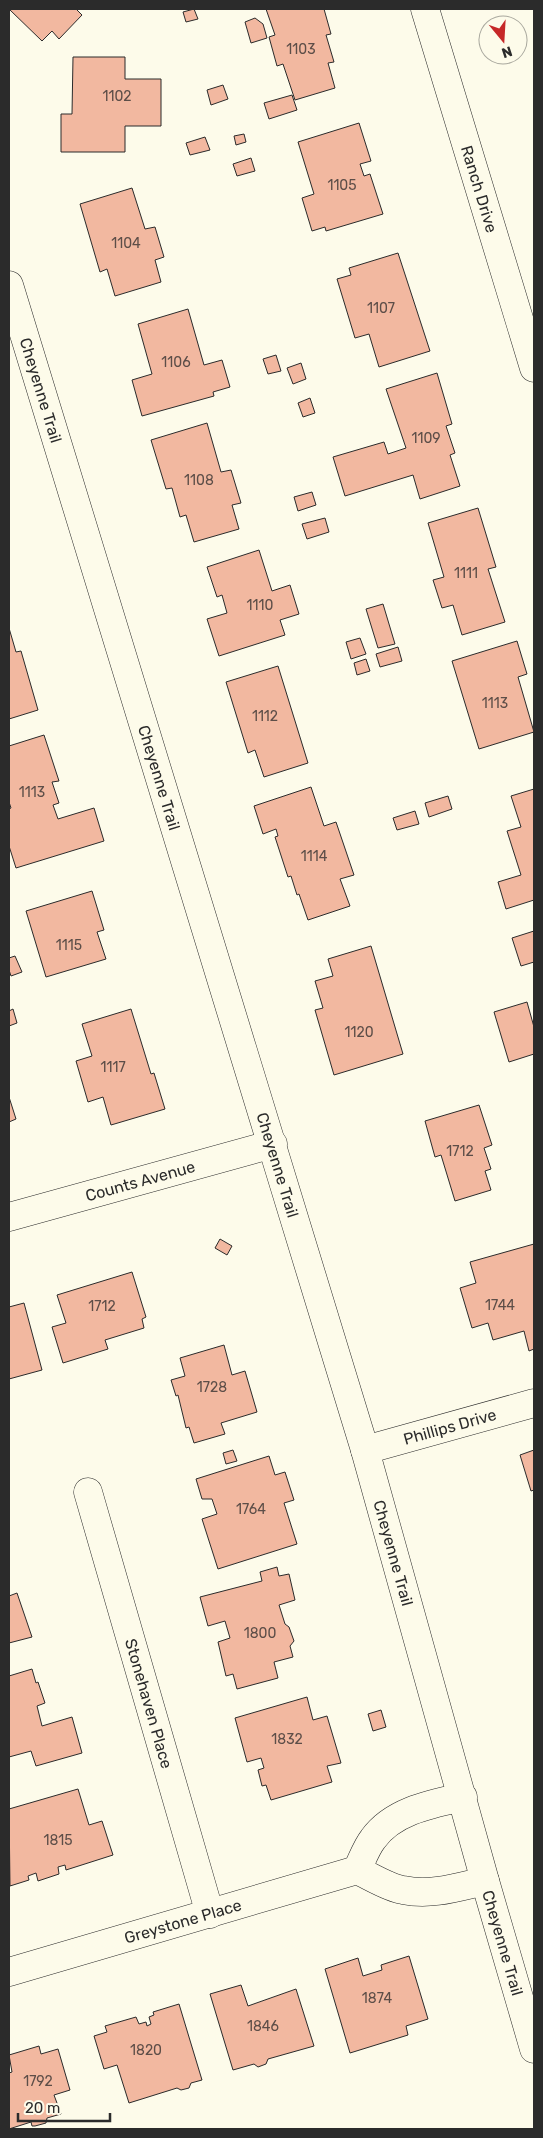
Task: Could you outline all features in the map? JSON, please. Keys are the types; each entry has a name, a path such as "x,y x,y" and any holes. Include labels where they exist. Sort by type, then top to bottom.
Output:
{"street":[{"name":"Ranch Drive","path":"425,9 534,368"},
{"name":"Cheyenne Trail","path":"9,285 366,1450 485,1881 534,2049"},
{"name":"Counts Avenue","path":"9,1217 272,1144"},
{"name":"Phillips Drive","path":"366,1450 534,1403"},
{"name":"Stonehaven Place","path":"88,1492 210,1914"},
{"path":"463,1797 425,1806 387,1824 373,1839 356,1870 402,1890 421,1892 439,1891 485,1881"},
{"name":"Greystone Place","path":"9,1972 356,1870"}],"building":[{"path":"9,9 76,9 82,15 59,39 52,31 42,41"},
{"path":"194,9 198,19 186,22 183,12"},
{"path":"266,9 324,9 331,34 326,35 334,62 328,63 335,88 295,100 283,64 277,66 269,37 275,35"},
{"path":"255,18 263,24 267,38 251,43 245,22"},
{"path":"73,57 125,57 125,79 161,79 161,126 125,126 125,152 61,152 61,114 72,114"},
{"path":"223,85 228,99 211,105 207,90"},
{"path":"292,95 297,110 269,119 264,103"},
{"path":"359,123 371,161 360,164 364,176 370,174 383,214 326,231 325,227 312,231 302,198 314,194 298,142"},
{"path":"244,134 246,142 236,145 234,136"},
{"path":"205,137 210,150 190,155 186,143"},
{"path":"251,158 255,171 237,176 233,164"},
{"path":"132,188 145,229 155,227 164,257 155,260 161,282 115,296 107,269 100,272 80,204"},
{"path":"398,253 430,351 379,367 369,334 355,338 337,279 351,275 349,268"},
{"path":"188,309 204,365 222,360 230,387 213,392 214,396 142,416 132,380 152,374 138,324"},
{"path":"276,355 281,371 268,374 263,359"},
{"path":"301,363 306,379 293,384 287,368"},
{"path":"437,373 452,424 446,426 455,453 450,455 460,486 420,499 413,475 345,496 333,457 384,442 388,454 406,448 386,389"},
{"path":"310,398 315,413 303,417 298,403"},
{"path":"207,423 221,472 231,470 241,503 232,505 239,529 194,542 186,515 180,517 172,488 166,489 151,440"},
{"path":"312,492 316,505 298,511 294,497"},
{"path":"478,508 496,567 488,569 505,622 462,635 453,605 442,608 433,580 444,577 428,523"},
{"path":"325,518 329,532 307,539 302,524"},
{"path":"259,550 272,591 290,585 299,614 280,620 285,635 219,656 207,619 227,613 222,595 217,597 207,567"},
{"path":"383,604 395,644 378,648 366,609"},
{"path":"9,628 16,652 21,651 38,710 9,719"},
{"path":"360,638 366,654 351,659 346,642"},
{"path":"517,641 527,674 518,677 534,732 479,749 452,661"},
{"path":"398,647 402,661 380,667 376,654"},
{"path":"366,659 370,671 357,675 354,663"},
{"path":"278,666 308,763 264,777 255,750 248,753 226,682"},
{"path":"44,735 59,781 52,782 59,803 53,805 58,819 94,808 104,841 16,868 9,846 9,809 11,808 9,802 9,746"},
{"path":"311,787 324,826 336,822 354,875 340,879 350,906 308,920 291,876 288,877 275,837 278,836 276,829 263,834 254,806"},
{"path":"534,789 534,900 506,909 498,882 521,875 507,831 521,827 511,796"},
{"path":"448,796 452,809 429,817 425,803"},
{"path":"415,811 419,824 397,830 393,818"},
{"path":"92,891 104,930 97,932 106,959 46,977 26,911"},
{"path":"534,931 534,962 521,966 512,938"},
{"path":"371,946 403,1054 334,1075 315,1010 323,1008 315,981 333,976 328,959"},
{"path":"15,956 22,972 11,976 9,958"},
{"path":"527,1002 534,1027 534,1054 509,1062 494,1012"},
{"path":"13,1009 17,1023 9,1026 9,1011"},
{"path":"131,1009 151,1074 154,1073 165,1109 111,1125 103,1097 88,1102 76,1061 92,1056 82,1024"},
{"path":"9,1097 16,1119 9,1122"},
{"path":"479,1105 492,1145 484,1148 491,1169 485,1171 491,1190 455,1201 441,1155 435,1157 425,1121"},
{"path":"220,1239 232,1246 227,1255 215,1248"},
{"path":"534,1244 534,1349 529,1351 524,1331 493,1340 488,1323 472,1328 460,1288 476,1283 470,1262"},
{"path":"132,1272 146,1317 142,1319 144,1328 105,1340 108,1349 63,1363 52,1327 66,1323 57,1295"},
{"path":"24,1303 42,1370 9,1379 9,1307"},
{"path":"224,1345 232,1375 245,1371 257,1412 221,1423 225,1434 194,1443 189,1427 186,1428 178,1395 176,1396 171,1380 185,1376 180,1358"},
{"path":"233,1450 237,1461 226,1464 223,1453"},
{"path":"534,1450 534,1490 531,1491 520,1455"},
{"path":"269,1456 275,1475 285,1472 294,1500 284,1503 297,1544 218,1569 202,1519 217,1514 212,1499 202,1499 196,1479"},
{"path":"277,1567 279,1576 289,1574 295,1600 279,1605 285,1624 289,1627 294,1641 290,1646 293,1657 274,1662 278,1678 237,1689 233,1674 226,1676 218,1642 230,1638 225,1621 208,1626 200,1597 262,1581 260,1572"},
{"path":"17,1593 32,1637 9,1643 9,1596"},
{"path":"32,1669 45,1703 37,1706 42,1726 72,1717 82,1753 36,1766 31,1751 9,1757 9,1676"},
{"path":"307,1697 313,1720 327,1716 341,1763 327,1766 332,1782 271,1800 266,1785 262,1786 258,1770 264,1768 261,1758 247,1762 235,1718"},
{"path":"381,1710 386,1727 373,1731 368,1714"},
{"path":"78,1789 89,1825 102,1821 113,1855 66,1870 65,1865 58,1867 59,1874 38,1881 36,1873 28,1876 29,1880 10,1886 9,1809"},
{"path":"409,1956 428,2019 406,2026 408,2035 350,2053 325,1969 358,1958 363,1976 382,1970 381,1965"},
{"path":"241,1985 248,2006 296,1989 314,2046 268,2059 266,2064 258,2067 254,2064 233,2070 210,1994"},
{"path":"179,2004 202,2080 191,2083 189,2088 181,2090 177,2088 129,2103 117,2065 104,2069 94,2036 107,2032 105,2026 136,2017 139,2024 146,2022 147,2026 151,2024 149,2017 154,2015 153,2012"},
{"path":"39,2046 41,2054 58,2049 70,2090 54,2095 61,2114 47,2118 46,2123 32,2126 31,2122 9,2129 9,2073 12,2072 9,2055"}]}
